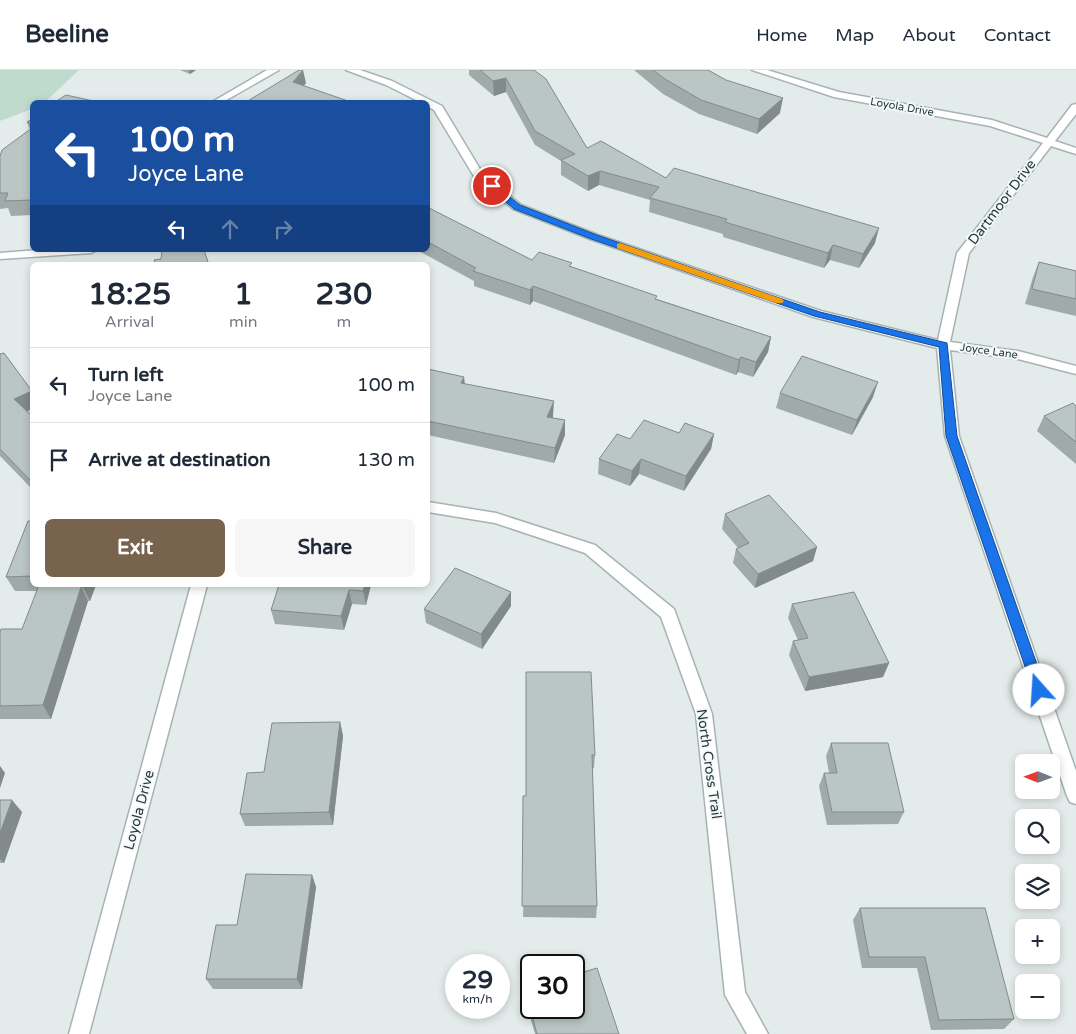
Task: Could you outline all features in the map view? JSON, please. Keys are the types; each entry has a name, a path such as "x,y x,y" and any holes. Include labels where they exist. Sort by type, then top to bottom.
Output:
{"street":[{"path":"221,100 274,70"},
{"name":"Joyce Lane","path":"351,70 389,83 422,100"},
{"name":"Loyola Drive","path":"757,70 836,95 992,123 1076,150"},
{"name":"Joyce Lane","path":"430,104 438,108 479,176 517,207 594,237 817,314 943,345 1018,355 1076,370"},
{"name":"Dartmoor Drive","path":"1076,107 963,253 943,345 952,436 1076,796"},
{"path":"0,256 61,252"},
{"name":"North Cross Trail","path":"430,507 496,518 590,549 668,613 704,714 735,995 758,1034"},
{"name":"Loyola Drive","path":"80,1034 199,587"}],"green space":[{"path":"0,70 79,70 47,100 30,100 30,110 0,121"}],"building":[{"path":"299,70 303,70 293,82 345,100 249,100"},
{"path":"480,70 534,70 546,79 587,148 601,141 666,178 674,168 879,228 863,254 833,245 828,253 725,222 727,219 650,198 659,187 600,171 588,176 561,160 575,154 535,131 506,78 493,81"},
{"path":"653,70 708,70 726,80 783,98 759,119 701,100"},
{"path":"66,95 89,100 58,100"},
{"path":"30,129 30,200 5,201 8,193 0,193 0,156 2,150"},
{"path":"430,209 532,260 539,252 572,263 569,266 657,296 655,299 771,337 756,362 741,357 739,360 533,286 530,290 473,271 476,268 430,243"},
{"path":"162,252 205,252 208,262 155,262 154,260 161,259"},
{"path":"1039,262 1076,271 1076,299 1032,289"},
{"path":"4,353 30,388 30,392 14,399 30,414 30,480 0,449 0,354"},
{"path":"802,356 878,382 857,420 780,393"},
{"path":"430,369 464,377 461,383 554,401 547,417 565,420 555,448 430,421"},
{"path":"1073,403 1076,406 1076,442 1044,416"},
{"path":"644,420 679,433 685,423 714,434 686,476 641,459 632,471 599,459 617,434 630,439"},
{"path":"769,495 817,547 758,574 736,549 749,543 725,514"},
{"path":"28,521 30,521 30,576 6,577"},
{"path":"455,568 511,592 481,634 424,609"},
{"path":"38,587 81,587 43,705 0,706 0,632 1,629 22,629"},
{"path":"278,587 364,587 363,591 349,590 341,616 271,610"},
{"path":"854,592 889,663 809,677 793,641 808,638 792,604"},
{"path":"526,672 591,672 595,755 592,755 597,906 522,906 523,796 526,796"},
{"path":"340,722 329,812 240,814 247,773 264,772 272,723"},
{"path":"831,743 888,743 904,812 832,812 824,773 837,773"},
{"path":"0,800 12,800 0,833"},
{"path":"246,874 312,875 297,979 206,979 216,925 237,925"},
{"path":"860,908 985,908 1014,1019 939,1020 925,957 869,957"},
{"path":"597,968 619,1034 537,1034 533,1019 585,1019 585,972"}],"slow traffic":[{"path":"620,246 779,301"}],"route":[{"path":"492,186 517,207 594,237 817,314 943,345 952,436 1039,690"}]}
